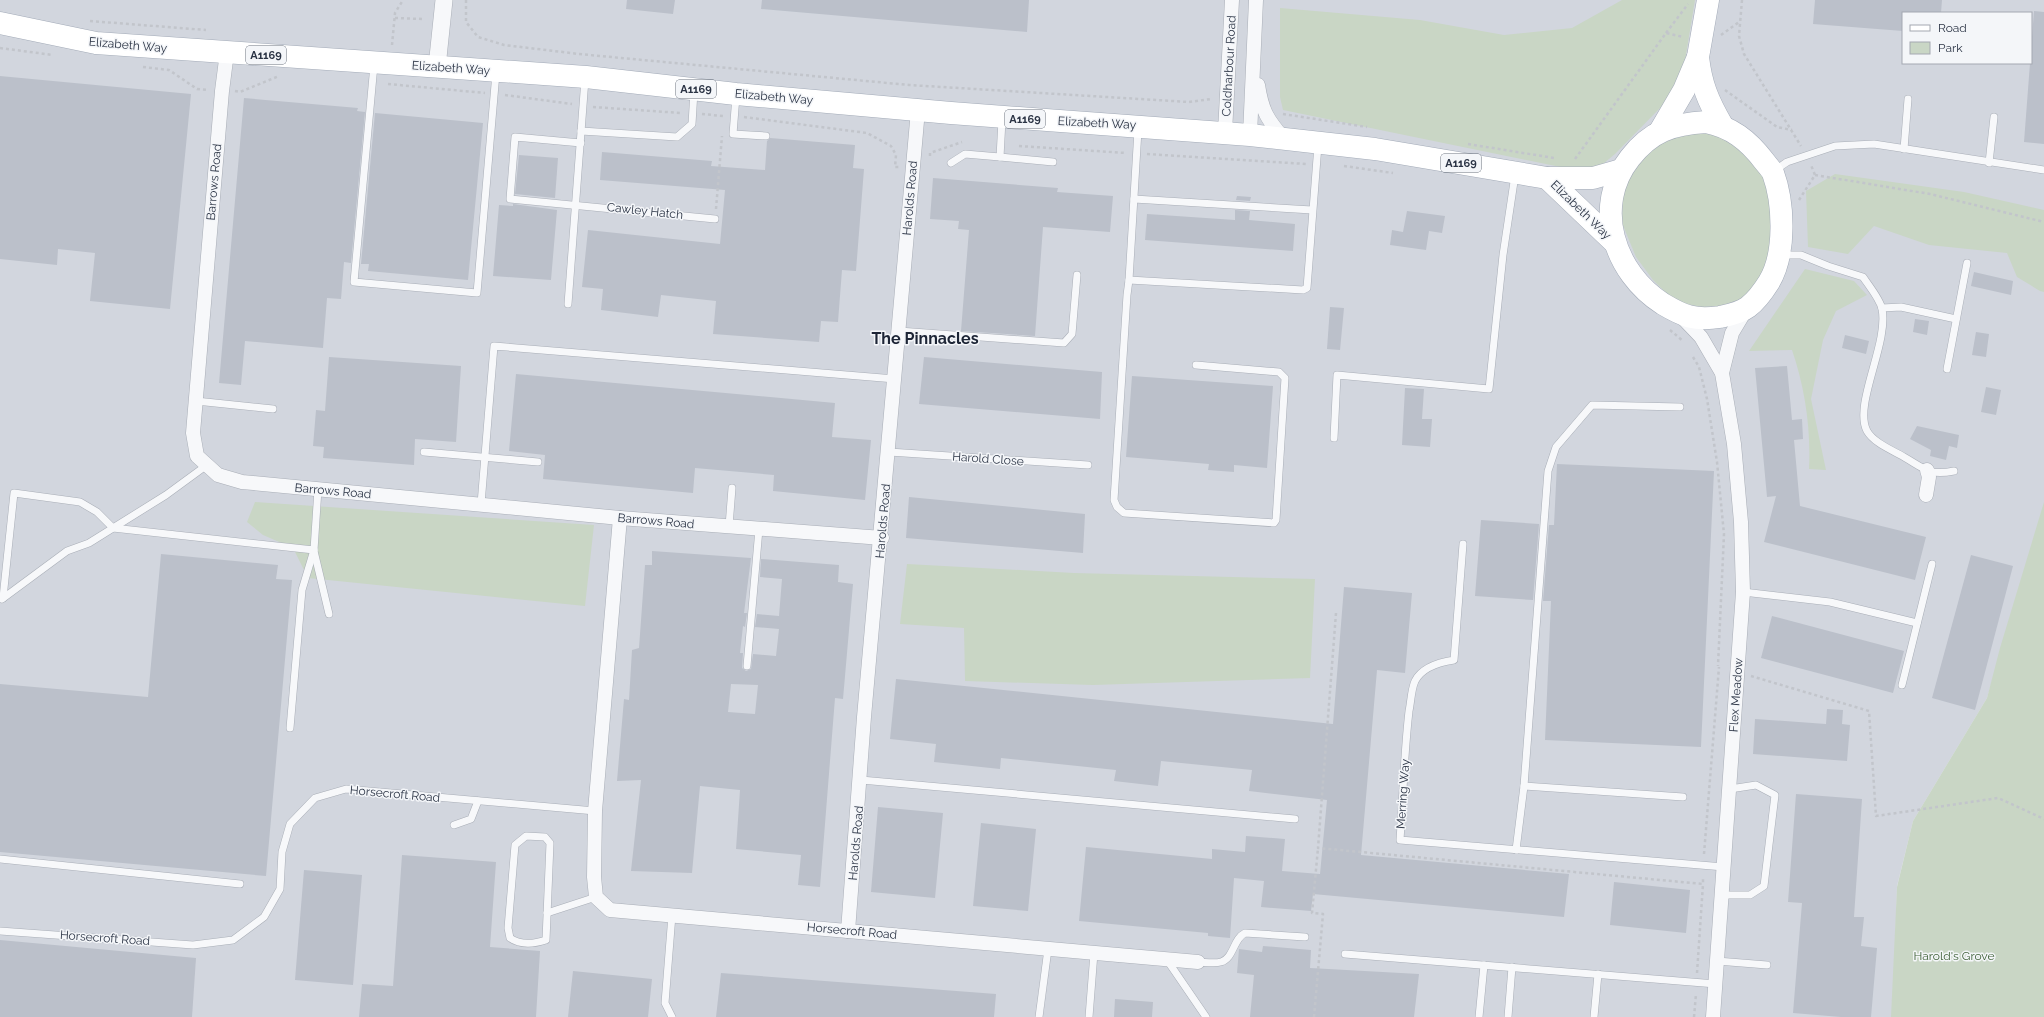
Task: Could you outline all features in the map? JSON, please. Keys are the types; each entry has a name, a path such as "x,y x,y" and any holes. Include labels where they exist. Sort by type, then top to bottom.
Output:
{"main road":[{"path":"1660,131 1684,90 1698,57 1708,0"},
{"name":"Elizabeth Way","path":"0,23 96,44 586,77 736,94 1002,118 1225,132 1375,149 1547,178 1593,178 1620,170"},
{"path":"1698,57 1700,76 1707,98 1722,125"},
{"path":"1706,122 1722,125 1738,134 1759,154 1772,172 1782,229 1780,255 1774,275 1748,308 1732,315 1716,318 1701,318 1680,315 1650,296 1623,262 1614,242 1610,214 1613,194 1620,170 1639,147 1660,131 1682,123 1706,122"},
{"name":"Elizabeth Way","path":"1547,178 1614,242"}],"street":[{"path":"437,67 444,0"},
{"name":"Coldharbour Road","path":"1225,132 1232,0"},
{"name":"Coldharbour Road","path":"1250,135 1256,0"},
{"name":"Barrows Road","path":"227,52 222,91 193,433 197,456 218,475 242,482 620,518 882,538"},
{"name":"Coldharbour Road","path":"1253,63 1260,101 1268,120 1284,138"},
{"name":"Harolds Road","path":"848,931 861,780 864,717 882,538 918,110"},
{"name":"Flex Meadow","path":"1722,373 1732,334 1748,308"},
{"name":"Flex Meadow","path":"1680,315 1701,336 1722,373 1734,444 1741,522 1743,592 1713,1017"},
{"path":"1926,470 1929,477 1926,494"},
{"path":"596,897 594,877 595,811 620,518"},
{"name":"Horsecroft Road","path":"596,897 610,910 1198,962"}],"lane":[{"path":"377,63 354,282 477,293 497,71"},
{"path":"568,304 586,77"},
{"path":"582,131 677,137 692,124 694,89"},
{"path":"736,94 733,134 766,136"},
{"path":"1904,149 1908,98"},
{"path":"1989,163 1994,117"},
{"path":"1000,157 1002,118"},
{"path":"1138,126 1130,280 1127,295 1114,500 1117,507 1124,513 1274,523 1276,520 1285,378 1279,372 1196,365"},
{"name":"Cawley Hatch","path":"581,143 515,137 510,199 716,218"},
{"path":"1130,280 1303,290 1307,288 1318,143"},
{"path":"1772,172 1787,162 1835,146 1874,144 1989,163 2044,170"},
{"path":"951,163 965,154 1052,162"},
{"path":"1334,438 1337,375 1489,389 1503,255 1512,189 1516,173"},
{"path":"1134,198 1312,210"},
{"path":"1780,255 1800,255 1863,277 1882,308 1882,337 1863,410 1867,431 1881,444 1926,470 1938,474 1954,471"},
{"path":"1947,369 1967,263"},
{"path":"899,331 1064,343 1072,334 1077,275"},
{"path":"1882,308 1901,307 1956,319"},
{"path":"481,504 494,346 895,379"},
{"path":"196,401 273,409"},
{"path":"1516,850 1524,786 1548,471 1556,447 1592,404 1680,407"},
{"path":"424,452 538,462"},
{"name":"Harold Close","path":"889,452 1088,465"},
{"path":"2,599 67,551 89,543 166,495 207,465"},
{"path":"729,526 732,488"},
{"path":"290,728 302,590 314,550 318,489"},
{"path":"2,599 14,493 80,502 97,512 113,528 314,550"},
{"path":"747,666 759,529"},
{"name":"Merring Way","path":"1463,544 1454,660 1440,662 1425,671 1415,680 1412,692 1408,725 1400,840 1724,867"},
{"path":"314,550 329,614"},
{"path":"1902,685 1932,564"},
{"path":"1743,592 1830,602 1917,623"},
{"path":"861,780 1294,819"},
{"path":"1722,895 1750,895 1764,886 1775,795 1756,785 1730,788"},
{"path":"1524,786 1683,797"},
{"name":"Horsecroft Road","path":"0,930 193,945 233,940 264,917 280,889 282,852 290,824 315,798 346,789 595,811"},
{"path":"454,825 471,819 478,801"},
{"path":"526,836 545,837 550,843 548,913 546,940 536,943 516,942 510,938 508,928 515,845 526,836"},
{"path":"0,859 240,884"},
{"path":"548,913 596,897"},
{"path":"672,915 665,1003 672,1017"},
{"path":"1198,962 1221,962 1229,956 1241,935 1245,933 1306,937"},
{"path":"1039,1017 1048,949"},
{"path":"1089,1017 1094,953"},
{"path":"1345,954 1716,984"},
{"path":"1166,959 1206,1017"},
{"path":"1717,961 1766,965"},
{"path":"1479,1017 1484,965"},
{"path":"1508,1017 1512,967"},
{"path":"1594,1017 1598,974"}],"path":[{"path":"388,84 377,63 392,45 395,13 403,0"},
{"path":"466,0 466,22 478,36 504,45 579,54 909,85 1189,102 1211,99"},
{"path":"1574,165 1575,160 1691,0"},
{"path":"1742,0 1738,36 1744,54 1799,141"},
{"path":"395,18 423,20"},
{"path":"85,20 211,30"},
{"path":"1720,35 1739,22"},
{"path":"1666,33 1687,38"},
{"path":"0,48 54,55"},
{"path":"138,66 169,70 197,89 222,91 240,92 277,76 285,76"},
{"path":"1722,87 1777,127 1792,130"},
{"path":"722,124 723,116"},
{"path":"716,218 722,132"},
{"path":"1815,175 1930,194 2044,222"},
{"path":"1692,353 1699,367 1707,399 1717,462 1724,534 1718,666"},
{"path":"1876,816 1998,798 2044,819"},
{"path":"1314,1017 1323,914 1312,913 1318,848"},
{"path":"1694,1017 1703,884"}],"shaded area":[{"path":"0,0 2044,0 2044,505 1987,698 1913,821 1897,886 1893,1017 0,1017"}],"green space":[{"path":"1622,0 1695,0 1682,79 1662,106 1615,154 1597,169 1575,170 1283,110 1280,97 1280,8 1420,20 1504,35 1572,28"},
{"path":"1689,131 1724,135 1758,164 1767,186 1773,213 1773,256 1753,290 1739,300 1720,306 1701,307 1682,303 1667,294 1653,280 1636,257 1622,223 1623,192 1631,173 1647,155 1671,136"},
{"path":"1835,174 1964,192 2044,210 2044,292 2017,277 2007,253 1929,245 1874,226 1848,254 1808,247 1806,191"},
{"path":"1805,269 1854,281 1867,295 1836,311 1823,340 1811,399 1826,470 1809,469 1808,423 1804,394 1792,350 1749,351"},
{"path":"255,502 594,525 585,606 308,578 293,548 263,535 247,522"},
{"name":"Harold's Grove","path":"2044,502 2044,1017 1891,1017 1897,887 1913,821 1987,698 2000,648"},
{"path":"907,564 1074,573 1315,579 1310,678 1093,685 965,681 964,628 900,624"}],"building":[{"path":"627,0 675,0 673,14 626,9"},
{"path":"762,0 1029,0 1027,32 761,9"},
{"path":"1815,0 1942,0 1941,12 1902,12 1902,31 1813,24"},
{"path":"2034,11 2044,12 2044,144 2024,142 2030,64 2032,64"},
{"path":"0,76 191,94 170,309 90,301 95,253 58,249 57,265 0,259"},
{"path":"244,98 358,108 357,111 365,112 351,263 344,262 341,299 327,298 323,348 245,341 241,385 219,383"},
{"path":"375,113 483,123 468,280 368,271 369,264 361,264"},
{"path":"770,138 855,145 853,168 864,169 856,271 842,270 838,322 821,321 819,342 713,334 716,301 661,295 658,317 601,310 603,289 582,287 588,230 720,244 725,190 600,180 602,152 712,161 711,166 765,170 767,141"},
{"path":"519,155 558,158 555,198 515,194"},
{"path":"933,178 1058,188 1057,192 1113,196 1110,232 1043,227 1035,336 961,331 969,230 958,229 959,221 930,219"},
{"path":"1237,196 1251,197 1250,201 1236,200"},
{"path":"513,204 557,210 551,280 493,276 499,205 513,206"},
{"path":"1235,210 1250,211 1249,220 1295,224 1293,251 1145,240 1147,214 1235,220"},
{"path":"1407,211 1445,216 1442,233 1429,231 1426,250 1390,245 1392,230 1403,232"},
{"path":"1974,272 2013,281 2011,295 1971,286"},
{"path":"1330,307 1344,308 1340,350 1327,349"},
{"path":"1915,319 1929,321 1927,335 1913,332"},
{"path":"1976,332 1989,334 1986,357 1972,355"},
{"path":"1845,335 1869,341 1866,354 1842,348"},
{"path":"329,357 461,366 456,442 415,439 414,465 323,458 324,447 313,446 316,410 325,411"},
{"path":"924,357 1102,372 1100,419 919,404"},
{"path":"1787,366 1792,420 1802,419 1803,439 1794,440 1800,506 1926,537 1915,580 1764,542 1776,496 1767,497 1755,368"},
{"path":"516,374 835,403 832,437 871,440 865,500 773,491 774,475 695,468 693,493 543,479 545,455 509,451"},
{"path":"1132,376 1273,386 1267,468 1234,465 1234,472 1208,470 1209,464 1126,457"},
{"path":"1986,387 2001,390 1996,415 1981,412"},
{"path":"1405,388 1424,389 1422,419 1432,419 1430,447 1402,445"},
{"path":"1917,426 1959,435 1957,448 1949,446 1946,460 1930,456 1931,450 1910,439"},
{"path":"1557,464 1714,471 1701,747 1545,740 1551,601 1543,601 1549,525 1554,525"},
{"path":"909,497 1085,514 1083,553 906,538"},
{"path":"1481,520 1539,524 1533,600 1475,596"},
{"path":"652,551 751,558 744,613 747,613 745,627 743,626 740,653 743,653 742,668 746,671 751,669 753,654 776,656 779,629 755,627 757,614 779,616 782,579 760,577 761,559 839,565 838,582 853,584 843,699 835,698 820,887 798,885 801,855 736,849 740,790 700,786 692,873 631,871 641,780 617,781 624,699 629,700 632,650 639,648 645,565 652,565","holes":["731,684 758,685 755,714 728,712"]},
{"path":"161,554 278,565 276,579 292,580 266,876 0,852 0,684 148,697"},
{"path":"1971,555 2013,566 1975,710 1932,698"},
{"path":"1344,587 1412,593 1405,673 1377,670 1361,855 1569,874 1564,917 1313,894 1311,911 1261,907 1264,881 1234,878 1230,938 1208,936 1208,933 1079,921 1086,847 1212,859 1212,849 1245,852 1246,836 1285,839 1282,871 1320,874 1327,800 1249,791 1252,770 1161,761 1158,786 1114,781 1116,770 1001,758 1000,769 934,762 936,744 890,739 896,679 1333,724"},
{"path":"1772,616 1904,651 1893,693 1761,658"},
{"path":"1827,709 1843,710 1842,724 1850,725 1847,761 1753,754 1755,719 1826,724"},
{"path":"1796,794 1862,799 1854,917 1864,917 1861,946 1877,948 1871,1017 1841,1017 1793,1013 1802,903 1788,902"},
{"path":"878,807 943,813 935,898 871,892"},
{"path":"981,823 1036,829 1028,911 973,906"},
{"path":"402,855 496,862 490,947 540,951 536,1017 359,1017 362,984 393,986"},
{"path":"304,870 362,875 353,985 295,980"},
{"path":"1614,882 1690,890 1686,933 1610,925"},
{"path":"0,940 196,958 192,1017 0,1017"},
{"path":"1263,946 1311,950 1310,968 1419,974 1414,1017 1250,1017 1254,975 1237,973 1239,949 1262,952"},
{"path":"573,971 652,979 648,1017 568,1017"},
{"path":"721,973 996,994 994,1017 716,1017"},
{"path":"1115,999 1153,1002 1152,1017 1114,1017"}],"district":[{"name":"The Pinnacles","path":"925,338"}]}
